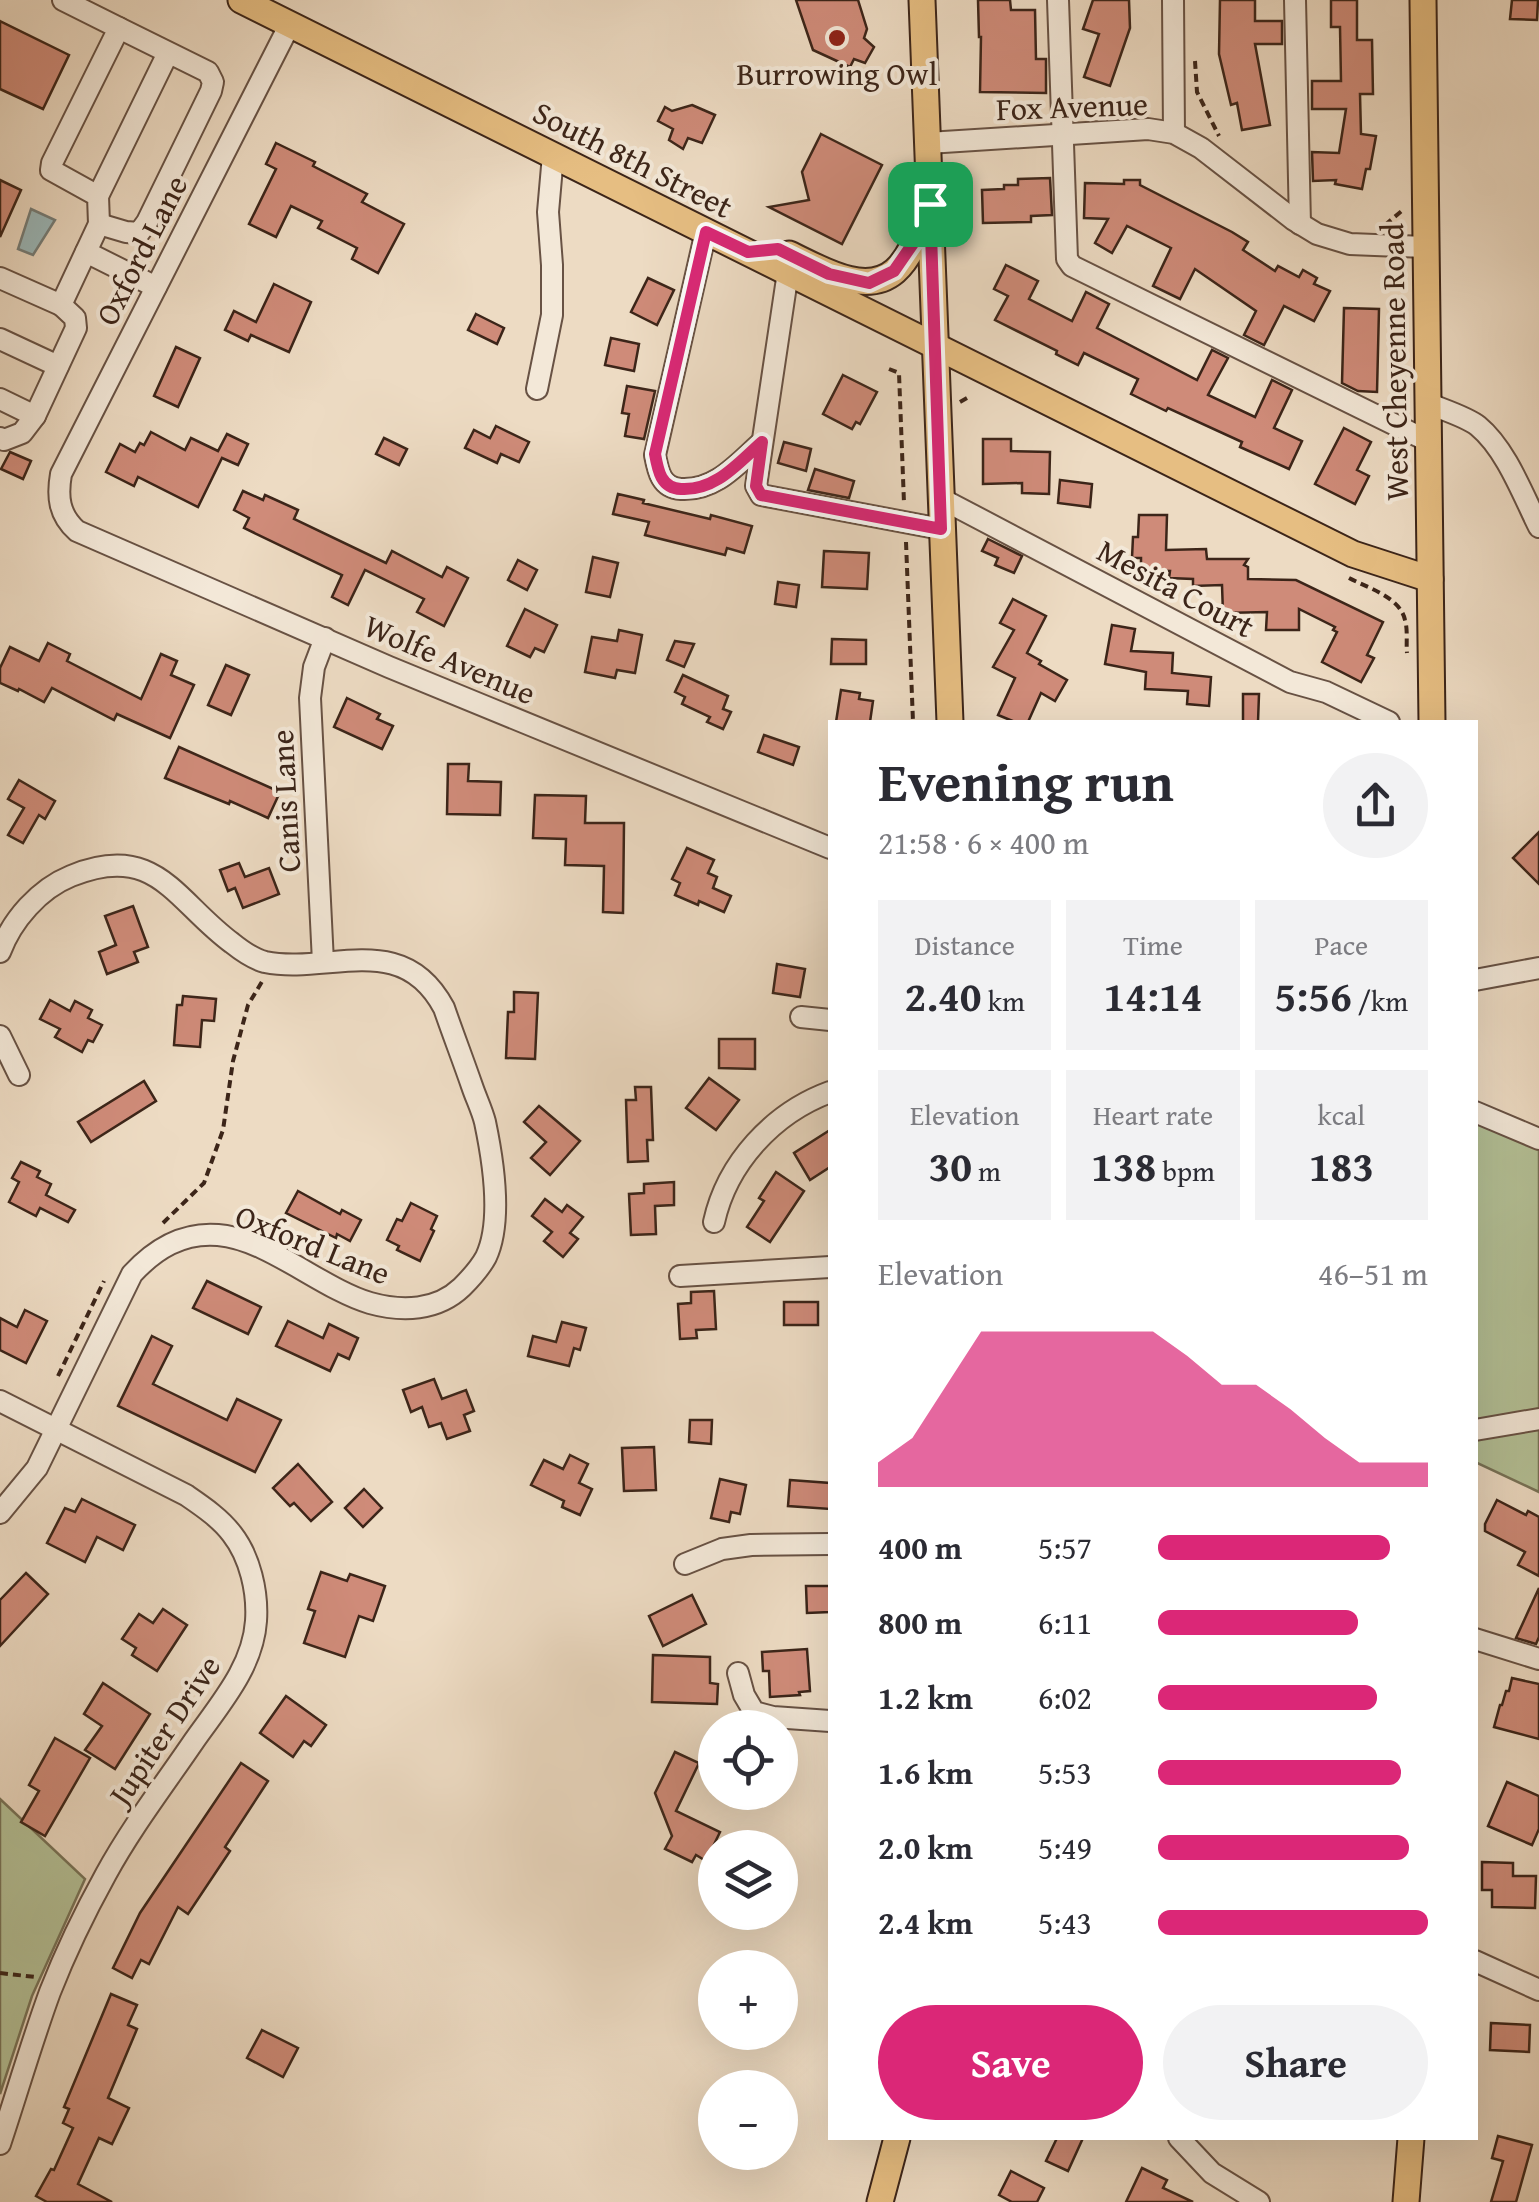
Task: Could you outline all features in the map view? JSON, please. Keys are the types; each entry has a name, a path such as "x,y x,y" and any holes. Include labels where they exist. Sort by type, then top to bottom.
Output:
{"main road":[{"name":"South 8th Street","path":"241,0 1353,554 1430,579"},
{"path":"922,0 950,720"},
{"name":"West Cheyenne Road","path":"1423,0 1432,720"},
{"path":"748,252 778,249 829,274 869,283 894,271 914,242 930,204"},
{"path":"880,2202 896,2140"},
{"path":"1406,2202 1412,2140"}],"street":[{"path":"63,0 208,72 212,82 211,92 139,233 100,224"},
{"path":"1058,0 1067,259 1072,266 1428,441"},
{"path":"1172,0 1174,132"},
{"path":"1294,0 1300,224"},
{"name":"Oxford Lane","path":"60,507 60,474 290,24"},
{"path":"98,196 58,176 52,163 119,28"},
{"path":"61,305 100,224 98,196 168,52"},
{"name":"Fox Avenue","path":"928,142 1148,129 1174,132 1316,234 1350,244 1424,247"},
{"path":"537,389 552,315 548,212 553,155"},
{"path":"706,232 655,454 658,476 672,488 695,490 716,482 762,442"},
{"path":"86,252 156,287"},
{"path":"788,272 756,486 761,495 941,529"},
{"path":"0,278 61,305 75,318 76,328 35,416 22,433 0,438"},
{"path":"0,339 58,366"},
{"path":"0,400 35,416"},
{"path":"1428,403 1476,424 1516,479 1539,528"},
{"path":"1516,479 1539,481"},
{"name":"Mesita Court","path":"940,498 1290,682 1326,692 1385,720"},
{"name":"Wolfe Avenue","path":"60,507 66,521 77,531 828,847"},
{"name":"Canis Lane","path":"322,962 310,698 314,667 324,638"},
{"name":"Oxford Lane","path":"0,952 14,923 58,882 87,870 118,866 144,870 168,883 226,939 262,962 372,959 414,974 436,992 444,1008 484,1120 495,1195 494,1228 486,1256 472,1277 436,1304 415,1309 365,1302 248,1242 220,1235 193,1236 149,1255 132,1274 37,1468 0,1513"},
{"path":"1478,979 1539,968"},
{"path":"801,1017 828,1020"},
{"path":"0,1036 19,1075"},
{"path":"714,1222 728,1182 758,1138 802,1104 828,1093"},
{"path":"1478,1113 1539,1140"},
{"path":"680,1276 828,1268"},
{"name":"Jupiter Drive","path":"0,1401 186,1494 209,1512 232,1534 248,1562 256,1620 252,1647 240,1675 144,1814 88,1908 50,1992 0,2144"},
{"path":"1478,1429 1539,1419"},
{"path":"685,1564 722,1549 828,1544"},
{"path":"1478,1640 1539,1659"},
{"path":"738,1673 744,1696 754,1712 828,1721"},
{"path":"1478,1962 1539,1990"},
{"path":"1180,2140 1212,2174 1259,2202"}],"path":[{"path":"1194,50 1198,92 1219,136"},
{"path":"1370,224 1386,225 1404,209"},
{"path":"1341,574 1398,606 1405,619 1407,653"},
{"path":"154,1229 204,1183 223,1130 232,1061 248,1005 272,962"},
{"path":"54,1384 110,1269"},
{"path":"0,1973 40,1978"}],"green space":[{"path":"1478,1116 1539,1143 1539,1492 1478,1463"},
{"path":"0,1799 85,1879 32,1996 0,2094"}],"water":[{"path":"31,209 55,220 33,255 18,249"}],"building":[{"path":"796,0 858,0 867,29 864,38 874,47 865,63 854,59 850,67 813,50"},
{"path":"978,0 1010,0 1011,10 1035,10 1036,59 1046,59 1046,93 980,92"},
{"path":"1093,0 1129,0 1130,28 1110,86 1084,77 1099,34 1083,29"},
{"path":"1220,0 1255,0 1255,21 1282,21 1282,44 1255,44 1270,125 1242,130 1237,103 1231,105 1219,54"},
{"path":"1331,0 1357,0 1357,40 1372,40 1373,94 1360,94 1361,134 1376,136 1362,189 1335,184 1336,180 1313,181 1312,152 1339,153 1346,109 1312,109 1312,81 1341,81 1340,27 1331,27"},
{"path":"1512,0 1538,0 1537,20 1510,19"},
{"path":"0,21 69,55 43,109 0,89"},
{"path":"692,105 715,115 702,143 688,138 683,149 669,140 673,129 658,121 665,107 672,111"},
{"path":"821,134 882,165 842,244 769,207 809,200 802,172"},
{"path":"276,143 367,194 362,202 404,224 378,273 352,259 357,248 318,228 322,221 291,206 276,237 249,224 276,169 266,164"},
{"path":"1050,178 1052,215 1031,216 1031,222 983,223 982,190 1018,185 1018,179"},
{"path":"0,180 21,190 0,237"},
{"path":"1124,180 1140,180 1140,185 1232,232 1248,242 1243,250 1275,271 1278,266 1299,277 1303,270 1317,278 1314,284 1330,291 1314,321 1284,306 1264,345 1244,335 1256,311 1195,269 1180,299 1153,286 1171,248 1127,226 1112,253 1095,243 1108,219 1084,218 1085,183 1124,184"},
{"path":"1006,265 1038,281 1029,299 1072,321 1086,292 1109,304 1097,328 1197,380 1212,350 1228,358 1208,395 1255,417 1272,380 1292,390 1274,428 1302,441 1289,469 1240,447 1242,442 1131,394 1138,379 1084,353 1078,365 995,320 1008,296 994,289"},
{"path":"648,278 674,290 657,325 631,312"},
{"path":"274,284 311,302 289,352 251,335 248,341 225,330 234,311 256,322"},
{"path":"1344,308 1379,309 1377,392 1358,391 1342,383"},
{"path":"476,314 504,328 497,344 468,330"},
{"path":"611,338 639,344 634,371 605,365"},
{"path":"176,347 200,358 178,407 154,396"},
{"path":"843,375 877,392 860,424 856,422 852,429 823,414"},
{"path":"627,386 655,391 644,439 625,436 629,414 622,413"},
{"path":"496,426 529,442 519,462 501,454 497,463 465,448 474,430 490,438"},
{"path":"1344,428 1371,442 1357,470 1369,476 1355,504 1315,484"},
{"path":"151,432 185,450 191,438 218,451 227,434 248,444 238,465 222,458 198,507 138,477 134,486 106,472 120,444 135,452"},
{"path":"384,438 407,449 399,465 376,454"},
{"path":"983,439 1011,439 1011,451 1050,452 1049,494 1022,493 1022,483 983,484"},
{"path":"784,442 811,449 806,471 778,463"},
{"path":"10,452 31,461 23,479 1,469"},
{"path":"815,469 854,481 849,498 808,490"},
{"path":"1060,480 1092,484 1090,507 1058,503"},
{"path":"243,491 263,500 265,495 298,510 294,519 386,563 392,551 442,577 447,567 468,578 444,626 417,612 424,599 365,570 348,605 332,597 342,575 244,528 249,518 234,510"},
{"path":"618,494 752,526 744,553 727,548 725,555 645,535 649,522 613,514"},
{"path":"1139,515 1167,515 1166,550 1206,549 1207,559 1248,559 1244,565 1248,567 1248,579 1296,580 1383,622 1367,655 1374,658 1361,682 1322,662 1337,632 1335,627 1299,609 1299,630 1266,630 1267,612 1223,613 1222,585 1193,586 1193,579 1169,578 1170,571 1141,570 1141,558 1132,558"},
{"path":"988,539 1022,556 1014,573 995,565 998,558 982,551"},
{"path":"824,551 869,553 867,589 822,587"},
{"path":"593,557 618,563 610,597 586,592"},
{"path":"518,560 537,570 527,590 508,580"},
{"path":"778,582 799,585 796,607 775,604"},
{"path":"1013,599 1046,616 1027,653 1067,680 1055,701 1041,693 1029,720 998,715 1015,678 993,667 1014,630 1000,623"},
{"path":"525,609 557,625 544,652 535,648 530,657 507,646"},
{"path":"1112,625 1135,629 1131,651 1173,653 1172,673 1211,677 1209,706 1187,704 1188,691 1145,689 1146,672 1105,664"},
{"path":"619,630 642,635 635,673 617,670 615,678 585,672 592,637 617,641"},
{"path":"832,639 866,640 866,664 831,664"},
{"path":"675,641 694,644 684,667 667,660"},
{"path":"48,643 70,654 67,661 141,699 161,654 177,661 171,675 194,685 170,738 117,714 114,720 52,688 44,702 0,683 0,668 10,647 39,661"},
{"path":"226,665 249,675 231,715 208,705"},
{"path":"683,675 728,696 723,709 731,712 723,729 707,722 710,717 682,704 685,697 675,692"},
{"path":"841,690 860,693 859,699 873,701 870,720 836,720"},
{"path":"1243,694 1259,694 1258,720 1243,720"},
{"path":"347,698 380,714 377,719 393,726 382,749 334,727"},
{"path":"764,735 799,747 793,765 758,752"},
{"path":"179,747 280,792 268,818 165,778"},
{"path":"448,764 469,764 468,781 501,782 500,815 447,814"},
{"path":"19,780 55,801 45,819 39,815 23,843 8,835 24,808 8,799"},
{"path":"535,795 586,796 585,823 624,823 623,913 603,912 604,866 565,865 566,839 533,838"},
{"path":"1539,832 1539,884 1513,858"},
{"path":"687,848 714,860 708,873 717,877 713,888 731,896 724,912 675,895 680,883 672,879"},
{"path":"239,863 245,877 269,868 279,894 243,908 235,888 228,891 220,870"},
{"path":"133,906 148,947 134,952 138,962 107,974 99,952 116,945 105,916"},
{"path":"777,964 805,969 800,997 773,993"},
{"path":"514,992 538,993 535,1059 506,1058 508,1012 514,1012"},
{"path":"183,996 216,999 214,1021 202,1020 200,1047 174,1045 177,1005 182,1005"},
{"path":"50,1000 70,1011 75,1001 92,1010 88,1018 102,1025 82,1052 55,1037 60,1029 40,1019"},
{"path":"719,1039 755,1039 755,1069 719,1068"},
{"path":"709,1078 739,1100 716,1130 686,1108"},
{"path":"144,1081 156,1101 91,1142 78,1122"},
{"path":"635,1087 651,1087 653,1140 647,1140 648,1161 628,1162 626,1100 636,1100"},
{"path":"539,1106 580,1141 550,1175 531,1158 546,1142 524,1122"},
{"path":"828,1131 828,1168 810,1180 794,1153"},
{"path":"21,1162 40,1171 37,1177 51,1184 46,1195 75,1210 68,1222 40,1208 36,1216 9,1202 19,1182 12,1178"},
{"path":"776,1172 804,1191 770,1242 747,1227"},
{"path":"674,1182 674,1205 655,1206 656,1234 631,1235 629,1194 644,1193 644,1184"},
{"path":"298,1191 340,1214 342,1210 361,1220 350,1241 286,1213"},
{"path":"545,1199 562,1212 567,1205 583,1217 570,1233 578,1239 563,1257 544,1241 552,1232 532,1216"},
{"path":"411,1203 437,1216 420,1261 397,1250 399,1246 387,1240 397,1219 402,1221"},
{"path":"207,1281 261,1307 248,1334 193,1308"},
{"path":"714,1291 716,1329 696,1330 697,1338 680,1339 678,1304 691,1303 691,1292"},
{"path":"784,1302 818,1302 818,1325 784,1325"},
{"path":"25,1310 47,1321 26,1363 0,1350 0,1318 17,1327"},
{"path":"288,1321 323,1338 329,1324 358,1338 349,1359 338,1354 330,1371 276,1346"},
{"path":"562,1322 586,1328 580,1350 574,1348 569,1366 528,1356 533,1336 556,1342"},
{"path":"152,1336 172,1346 153,1384 227,1420 237,1399 281,1420 255,1472 118,1406"},
{"path":"434,1379 442,1399 466,1390 474,1411 464,1415 470,1431 447,1439 441,1423 429,1427 422,1407 411,1412 403,1390"},
{"path":"690,1420 712,1420 711,1444 689,1442"},
{"path":"654,1447 656,1490 624,1491 622,1448"},
{"path":"570,1455 588,1464 579,1483 592,1489 580,1515 562,1507 564,1501 531,1485 544,1460 563,1469"},
{"path":"298,1464 332,1502 311,1521 273,1488"},
{"path":"720,1479 746,1485 740,1514 731,1512 729,1522 711,1518"},
{"path":"790,1480 828,1483 828,1509 788,1506"},
{"path":"364,1489 382,1508 363,1527 345,1508"},
{"path":"82,1499 135,1525 123,1550 97,1537 85,1562 47,1543 65,1508 75,1512"},
{"path":"1497,1500 1526,1515 1528,1511 1539,1517 1539,1576 1518,1565 1525,1552 1485,1531"},
{"path":"321,1572 347,1581 350,1574 385,1586 373,1621 359,1616 345,1657 304,1643 315,1611 308,1609"},
{"path":"26,1573 48,1594 0,1646 0,1600"},
{"path":"806,1586 828,1586 828,1612 807,1613"},
{"path":"1539,1588 1539,1637 1536,1644 1516,1638"},
{"path":"692,1595 706,1624 663,1646 649,1616"},
{"path":"163,1609 187,1625 157,1671 132,1655 136,1648 122,1639 139,1614 153,1623"},
{"path":"807,1649 810,1691 770,1697 769,1671 763,1671 762,1652"},
{"path":"653,1655 710,1657 710,1683 718,1684 717,1704 652,1702"},
{"path":"1512,1678 1539,1684 1539,1739 1494,1727"},
{"path":"103,1683 150,1714 115,1769 85,1750 102,1726 84,1714"},
{"path":"286,1696 326,1725 311,1746 304,1741 293,1757 260,1733"},
{"path":"55,1738 90,1758 45,1836 21,1822 39,1791 29,1785"},
{"path":"675,1752 698,1763 676,1811 716,1830 698,1830 698,1856 692,1862 665,1849 672,1836 655,1793"},
{"path":"241,1763 268,1781 225,1847 230,1851 188,1914 178,1907 149,1964 141,1960 132,1978 113,1968 140,1913"},
{"path":"1507,1782 1539,1796 1539,1829 1532,1845 1488,1826"},
{"path":"1482,1862 1513,1863 1513,1876 1536,1876 1535,1908 1492,1907 1492,1890 1482,1890"},
{"path":"111,1994 137,2005 128,2025 137,2029 108,2098 129,2108 112,2144 99,2138 78,2184 112,2202 47,2202 36,2196 51,2169 54,2170 73,2128 63,2123 69,2109 64,2107"},
{"path":"1491,2023 1530,2025 1529,2052 1490,2050"},
{"path":"262,2030 298,2048 283,2077 247,2058"},
{"path":"1498,2136 1532,2145 1516,2202 1491,2202 1503,2161 1492,2158"},
{"path":"1056,2140 1082,2140 1068,2171 1046,2161"},
{"path":"1142,2168 1167,2180 1163,2188 1193,2202 1126,2202"},
{"path":"1011,2171 1044,2188 1037,2202 1012,2202 999,2195"}],"place":[{"name":"Burrowing Owl","path":"837,38"}],"route":[{"path":"930,204 941,529 761,495 756,486 762,442 716,482 695,490 672,488 658,476 655,454 706,232 748,252 778,249 829,274 869,283 894,271 914,242 930,204"}]}
